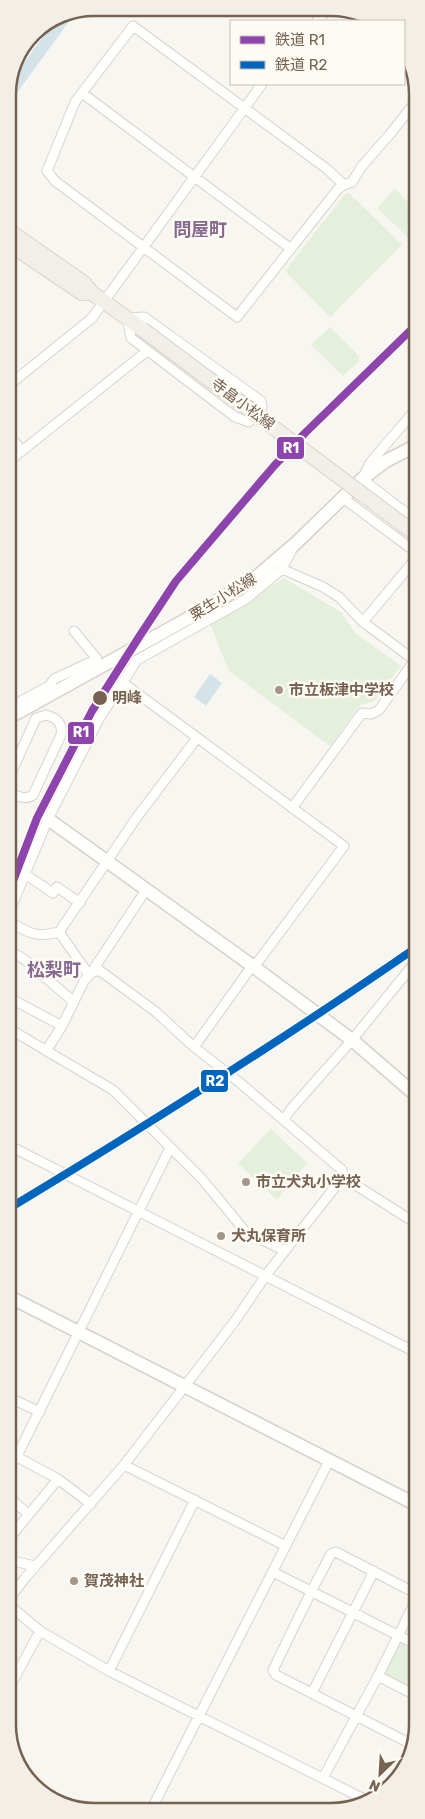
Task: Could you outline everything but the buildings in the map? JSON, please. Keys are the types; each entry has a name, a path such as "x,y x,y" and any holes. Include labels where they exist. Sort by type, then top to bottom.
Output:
{"main road":[{"name":"寺畠小松線","path":"16,236 84,283 98,297 409,529"},
{"name":"寺畠小松線","path":"16,248 82,293 98,297"}],"street":[{"path":"344,185 327,169 245,107 133,26 75,102 47,171 55,181 237,317 338,189 352,182 362,166 409,110"},
{"path":"16,380 92,318 98,297 142,247 261,85"},
{"path":"82,94 291,249"},
{"path":"144,317 151,321 261,401 262,408 249,422 235,417 147,351 131,338 127,318 144,317"},
{"path":"16,456 147,351"},
{"path":"409,417 370,463 362,479 409,515"},
{"path":"16,444 22,451"},
{"name":"粟生小松線","path":"16,714 230,595 254,579 296,543 362,479 386,461 409,449"},
{"path":"343,498 409,549"},
{"path":"16,896 48,820 99,719 137,660 246,599 282,569 296,543"},
{"path":"363,622 409,565"},
{"path":"282,569 323,587 339,597 363,622 409,656"},
{"path":"16,704 49,686 54,679 97,659 74,631"},
{"path":"292,808 362,713 370,714 379,710 409,670"},
{"path":"122,682 344,846 194,1047"},
{"path":"16,762 36,718 46,714 57,719 61,725 61,735 33,795 27,798 16,795"},
{"path":"16,925 33,935 44,936 59,932 80,904 137,818 197,738"},
{"path":"48,820 253,966 352,1040 409,1089"},
{"path":"25,874 53,893 57,887 80,904"},
{"path":"46,1051 62,1026 84,981 146,890"},
{"path":"16,1590 124,1465 236,1321 266,1275 343,1178 342,1170 194,1047 156,1012 99,970 91,973 87,972 59,932"},
{"path":"16,954 24,959 74,1002"},
{"path":"284,1120 291,1109 352,1040 409,970"},
{"path":"16,1001 62,1026"},
{"path":"16,1033 113,1090 202,1178 245,1231 285,1251"},
{"path":"16,1149 409,1349"},
{"path":"16,1459 168,1152"},
{"path":"343,1178 409,1219"},
{"path":"16,1300 409,1501"},
{"path":"16,1400 40,1412"},
{"path":"18,1456 58,1479 91,1504"},
{"path":"154,1803 329,1461"},
{"path":"124,1465 286,1546"},
{"path":"16,1530 58,1479"},
{"path":"109,1671 195,1500"},
{"path":"16,1503 28,1514"},
{"path":"407,1742 276,1675 274,1670 312,1590 332,1554 336,1552 409,1590"},
{"path":"16,1562 35,1566"},
{"path":"312,1693 374,1571"},
{"path":"273,1572 312,1590 409,1641"},
{"path":"16,1611 40,1631 109,1671 360,1797"},
{"path":"323,1778 409,1614"},
{"path":"16,1675 40,1631"},
{"path":"378,1676 409,1692"}],"green space":[{"path":"395,189 409,203 409,238 377,208"},
{"path":"349,193 402,245 330,317 285,271 345,194"},
{"path":"330,327 359,356 359,361 343,376 311,345"},
{"path":"284,578 342,613 355,633 401,666 374,701 360,705 330,746 229,671 210,624"},
{"path":"271,1129 307,1163 277,1200 238,1163"},
{"path":"400,1643 409,1647 409,1688 386,1675 385,1672"}],"shaded area":[{"path":"210,674 222,683 206,706 194,697"}],"waterway":[{"path":"18,82 59,25"}],"rail line":[{"name":"R1","path":"16,873 37,818 92,711 176,581 274,466 305,433 409,332"},
{"name":"R2","path":"16,1204 214,1081 409,952"}],"place":[{"name":"市立板津中学校","path":"279,690"},
{"name":"明峰","path":"100,698"},
{"name":"市立犬丸小学校","path":"246,1182"},
{"name":"犬丸保育所","path":"221,1236"},
{"name":"賀茂神社","path":"74,1581"}],"district":[{"name":"問屋町","path":"200,230"},
{"name":"松梨町","path":"54,970"}]}
